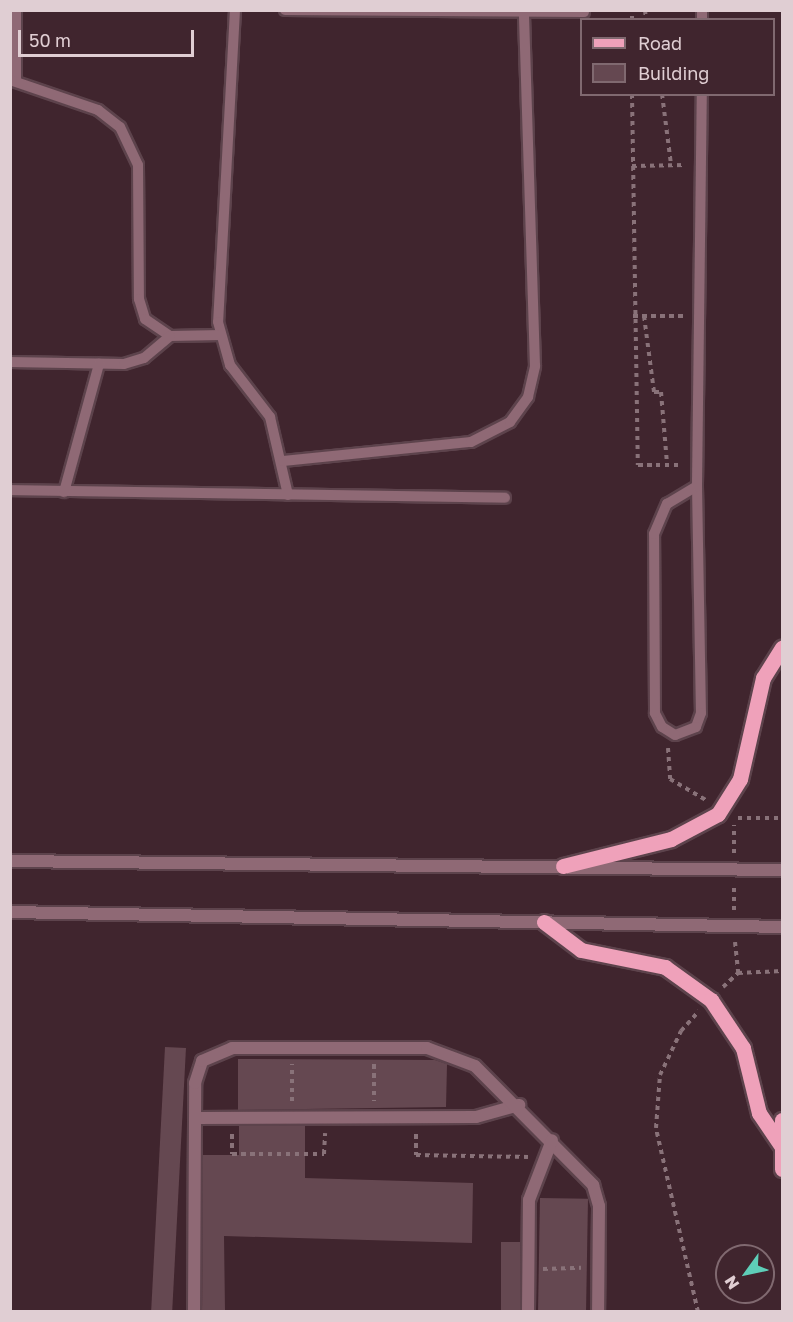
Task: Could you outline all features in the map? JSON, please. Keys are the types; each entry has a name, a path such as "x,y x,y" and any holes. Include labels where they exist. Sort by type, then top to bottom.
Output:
{"main road":[{"path":"563,866 651,846 704,823 718,814 740,779 763,678 783,648"},
{"path":"544,922 581,950 665,967 711,1000 743,1048 759,1113 782,1147"},
{"path":"783,1120 783,1169"}],"street":[{"path":"10,861 563,866 734,872 783,870"},
{"path":"10,912 783,927"},
{"path":"195,1311 197,1072 211,1053 232,1047 427,1048 460,1057 519,1105 587,1176 596,1195 598,1311"},
{"path":"195,1118 488,1117 519,1105"},
{"path":"528,1311 529,1200 541,1158 552,1140"}],"lane":[{"path":"16,10 13,80 98,110 129,139 138,165 141,309 152,327 170,336 220,335"},
{"path":"235,10 219,265 220,335 230,365 270,417 283,461 288,495"},
{"path":"285,10 584,12"},
{"path":"283,461 471,442 504,426 528,397 535,366 524,12"},
{"path":"697,486 667,504 655,526 655,713 667,732 690,732 701,713 697,486 702,316 702,96"},
{"path":"10,362 99,364 134,362 170,336"},
{"path":"64,492 99,364"},
{"path":"10,490 505,498"}],"path":[{"path":"632,96 633,316 638,465 698,465"},
{"path":"662,96 670,164"},
{"path":"632,166 701,165"},
{"path":"633,316 702,316"},
{"path":"644,316 654,392 661,392 667,465"},
{"path":"667,732 670,778 706,798 700,818 704,823"},
{"path":"728,824 734,818 783,818"},
{"path":"734,818 734,926 738,973 783,972"},
{"path":"698,1311 663,1170 656,1099 660,1075 681,1031 711,1000"},
{"path":"292,1048 292,1118"},
{"path":"374,1048 374,1118"},
{"path":"417,1117 416,1155 541,1158"},
{"path":"232,1118 232,1154 324,1154 325,1118"},
{"path":"528,1269 598,1268"}],"building":[{"path":"165,1047 186,1048 172,1312 151,1311"},
{"path":"238,1059 435,1060 447,1064 446,1107 238,1110"},
{"path":"239,1126 305,1126 305,1178 473,1183 472,1243 224,1236 225,1311 202,1311 203,1155 239,1155"},
{"path":"540,1198 588,1199 586,1312 538,1311"},
{"path":"501,1242 520,1242 520,1311 501,1311"}]}
